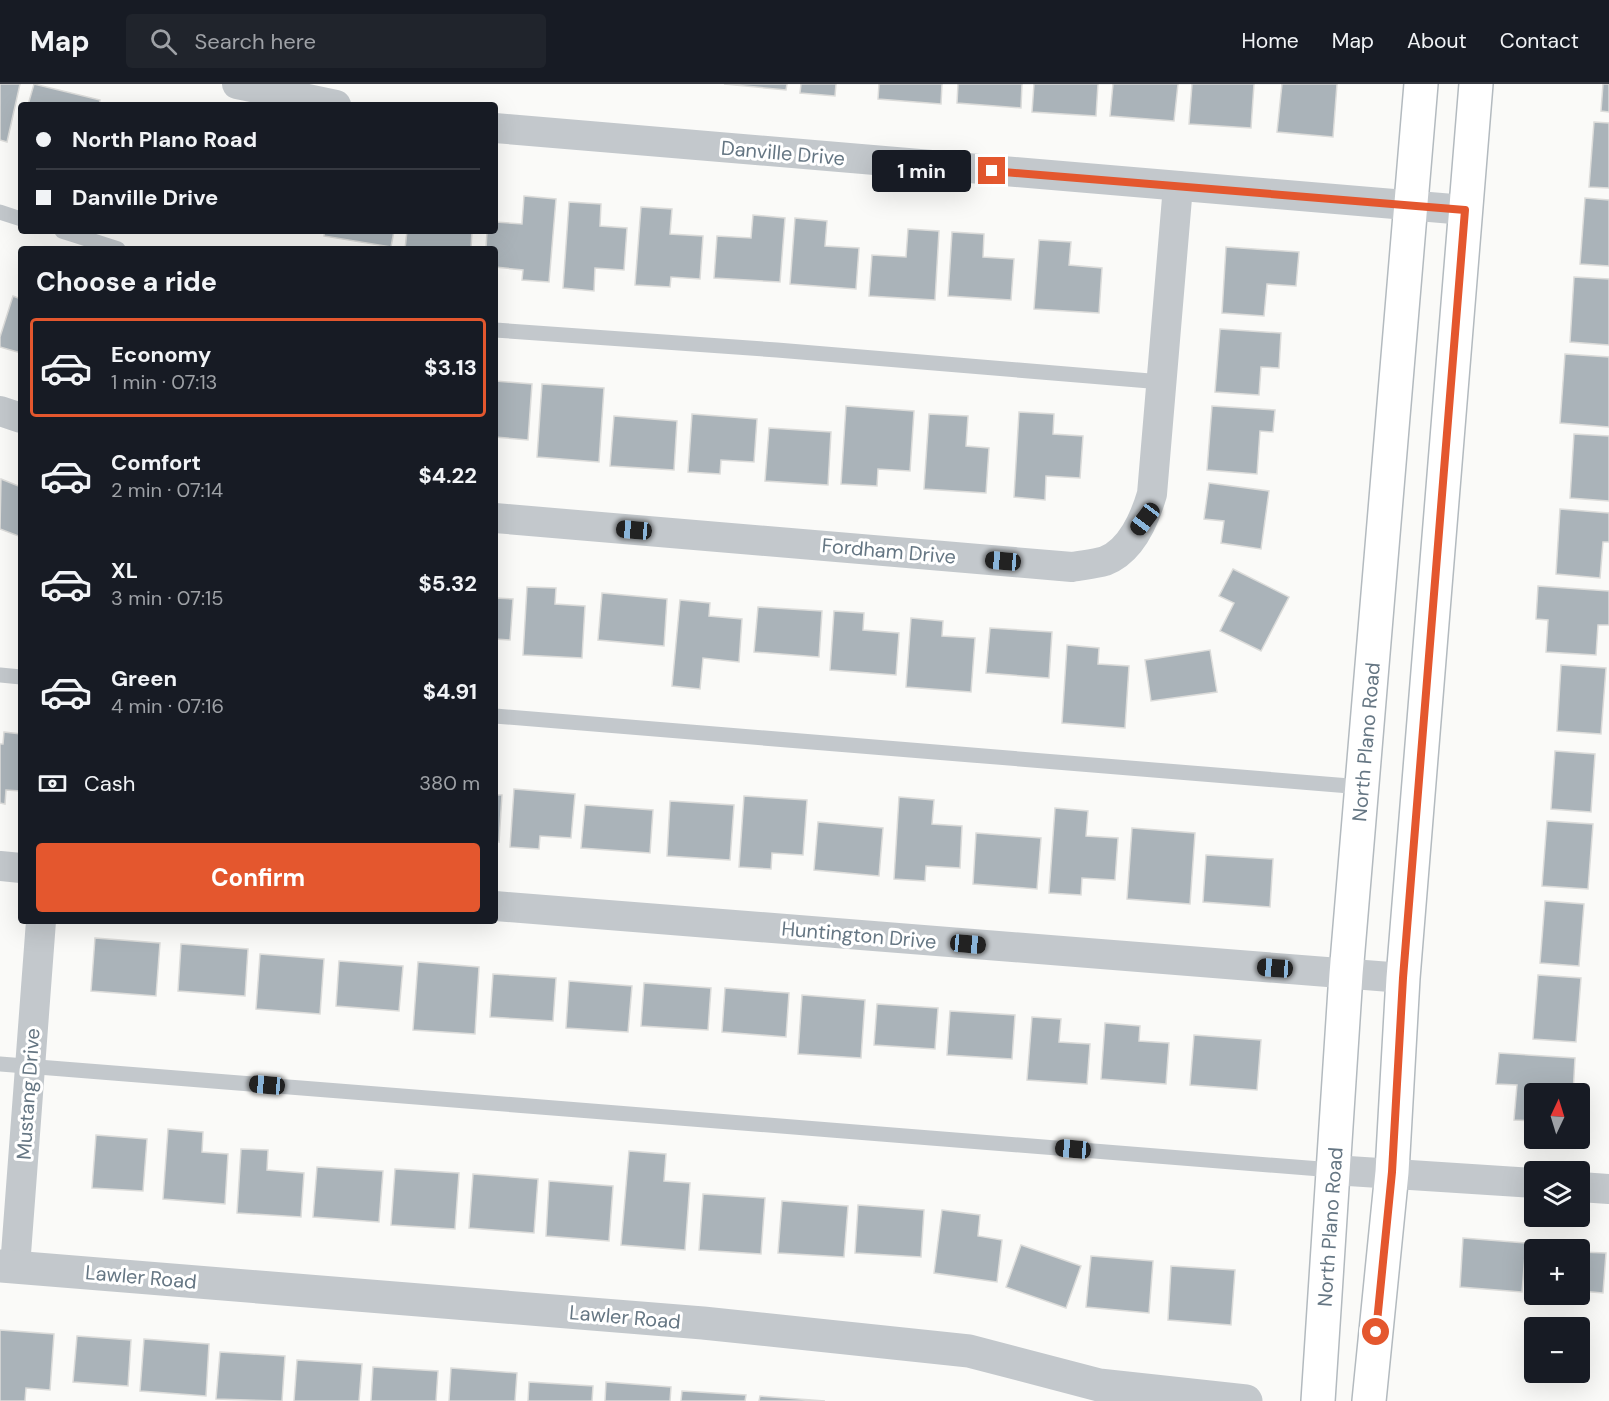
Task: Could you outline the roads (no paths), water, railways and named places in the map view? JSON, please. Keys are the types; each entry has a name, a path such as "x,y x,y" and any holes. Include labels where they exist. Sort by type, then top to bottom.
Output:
{"main road":[{"name":"North Plano Road","path":"1318,1401 1346,974 1421,84"},
{"path":"1369,1401 1392,1172 1403,978 1476,84"}],"street":[{"path":"237,84 322,102"},
{"name":"Danville Drive","path":"498,128 1465,210"},
{"name":"Fordham Drive","path":"498,518 1072,567 1106,560 1125,546 1145,519 1152,494 1178,186"},
{"path":"0,411 18,417"},
{"path":"0,866 18,868"},
{"name":"Huntington Drive","path":"498,906 1403,978"},
{"name":"Mustang Drive","path":"7,1267 30,1066 41,924"},
{"path":"1333,1170 1524,1182"},
{"path":"1590,1188 1609,1189"},
{"name":"Lawler Road","path":"7,1267 692,1322 969,1351 1099,1385 1246,1401"}],"lane":[{"path":"0,212 18,218"},
{"path":"71,234 109,246"},
{"path":"498,330 777,350 1162,382"},
{"path":"0,675 18,677"},
{"path":"498,716 1362,787"},
{"path":"0,1064 1333,1170"}]}
